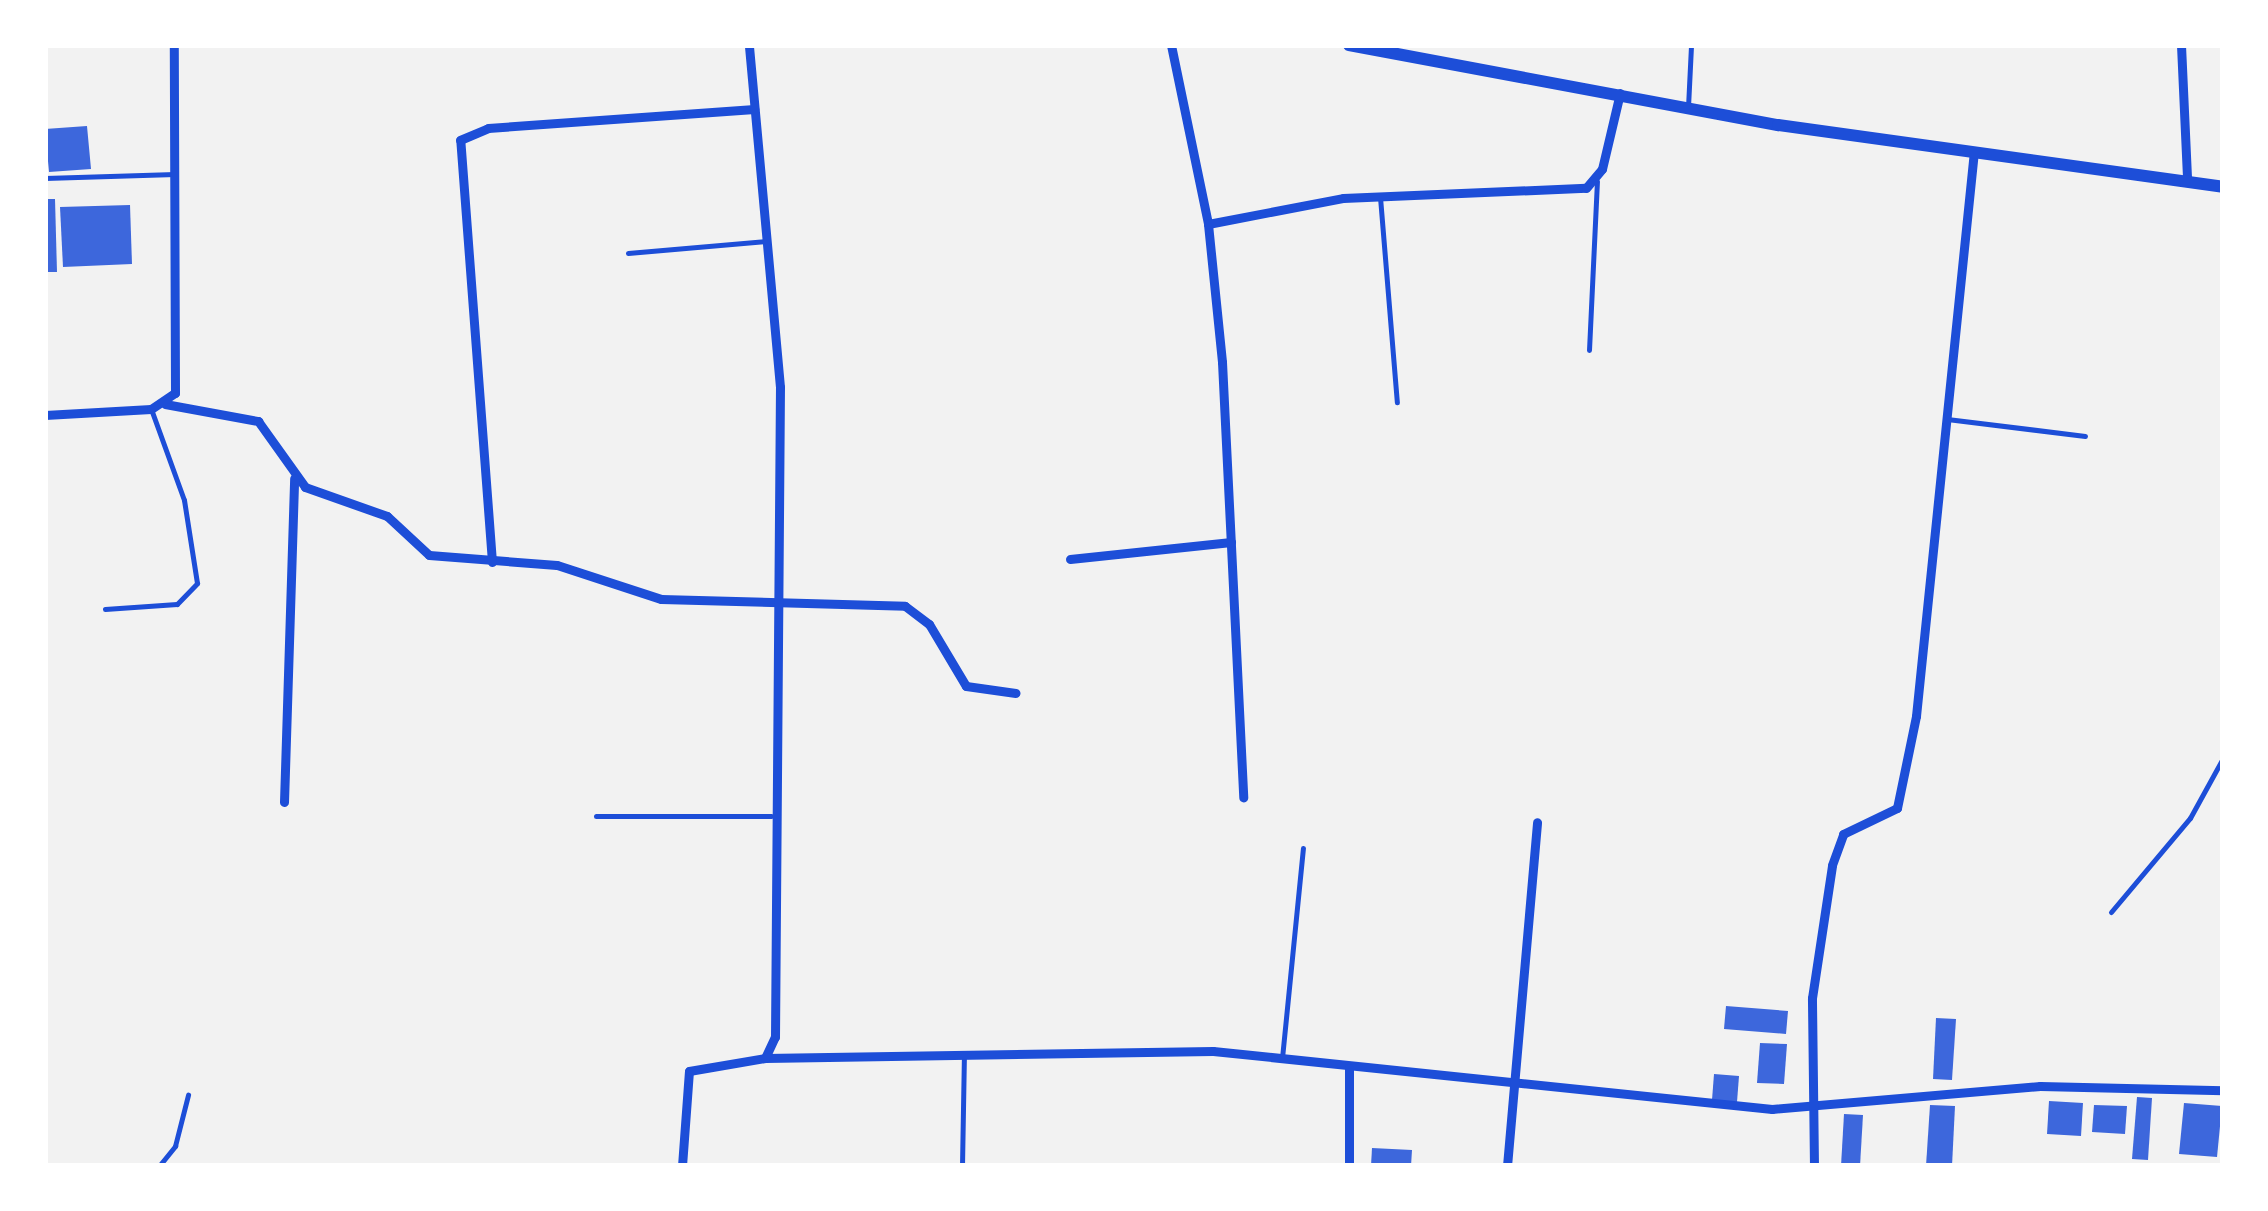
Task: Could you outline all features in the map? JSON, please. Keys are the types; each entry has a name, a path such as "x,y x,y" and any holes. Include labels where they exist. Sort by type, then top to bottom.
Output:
{"main road":[{"path":"1349,45 1620,93 1688,110 1975,148 2223,187"}],"street":[{"path":"165,404 176,378 174,45"},
{"path":"749,45 780,387 771,816 775,1037 765,1058"},
{"path":"1172,45 1208,224 1232,542 1243,798"},
{"path":"2181,45 2187,179"},
{"path":"1208,224 1380,194 1572,190 1596,181 1620,93"},
{"path":"492,562 460,140 488,128 754,109"},
{"path":"1814,1166 1810,1106 1814,972 1836,848 1842,834 1898,808 1903,792 1937,560 1944,419 1975,148"},
{"path":"45,415 151,409 165,404 258,421 294,478 284,802"},
{"path":"294,478 387,516 429,555 557,564 650,597 905,606 929,624 956,678 1016,694"},
{"path":"1070,558 1232,542"},
{"path":"1507,1166 1537,822"},
{"path":"682,1166 689,1071 765,1058 1282,1058 1517,1085 1810,1106 2040,1086 2223,1090"},
{"path":"1349,1068 1349,1166"}],"lane":[{"path":"1688,110 1692,45"},
{"path":"45,178 174,174"},
{"path":"1590,350 1596,181"},
{"path":"1380,194 1396,402"},
{"path":"628,253 769,241"},
{"path":"105,609 177,604 197,583 184,500 151,409"},
{"path":"1944,419 2085,436"},
{"path":"2111,912 2182,828 2223,758"},
{"path":"596,816 771,816"},
{"path":"1282,1058 1303,848"},
{"path":"962,1166 964,1056"},
{"path":"159,1166 175,1146 188,1095"}],"building":[{"path":"87,126 91,169 49,172 45,129"},
{"path":"45,199 55,199 57,272 45,272"},
{"path":"130,205 132,264 63,267 60,207"},
{"path":"1726,1006 1788,1011 1786,1034 1724,1029"},
{"path":"1936,1018 1956,1019 1952,1080 1933,1079"},
{"path":"1760,1043 1787,1044 1784,1084 1757,1083"},
{"path":"1714,1074 1739,1076 1737,1102 1712,1100"},
{"path":"2137,1097 2152,1098 2148,1160 2132,1159"},
{"path":"2049,1101 2083,1103 2081,1136 2047,1134"},
{"path":"2184,1103 2222,1106 2217,1157 2179,1154"},
{"path":"1930,1105 1955,1106 1952,1166 1926,1166"},
{"path":"2094,1105 2127,1106 2125,1134 2092,1132"},
{"path":"1844,1114 1863,1115 1860,1166 1841,1166"},
{"path":"1372,1148 1412,1150 1411,1166 1371,1166"}]}
